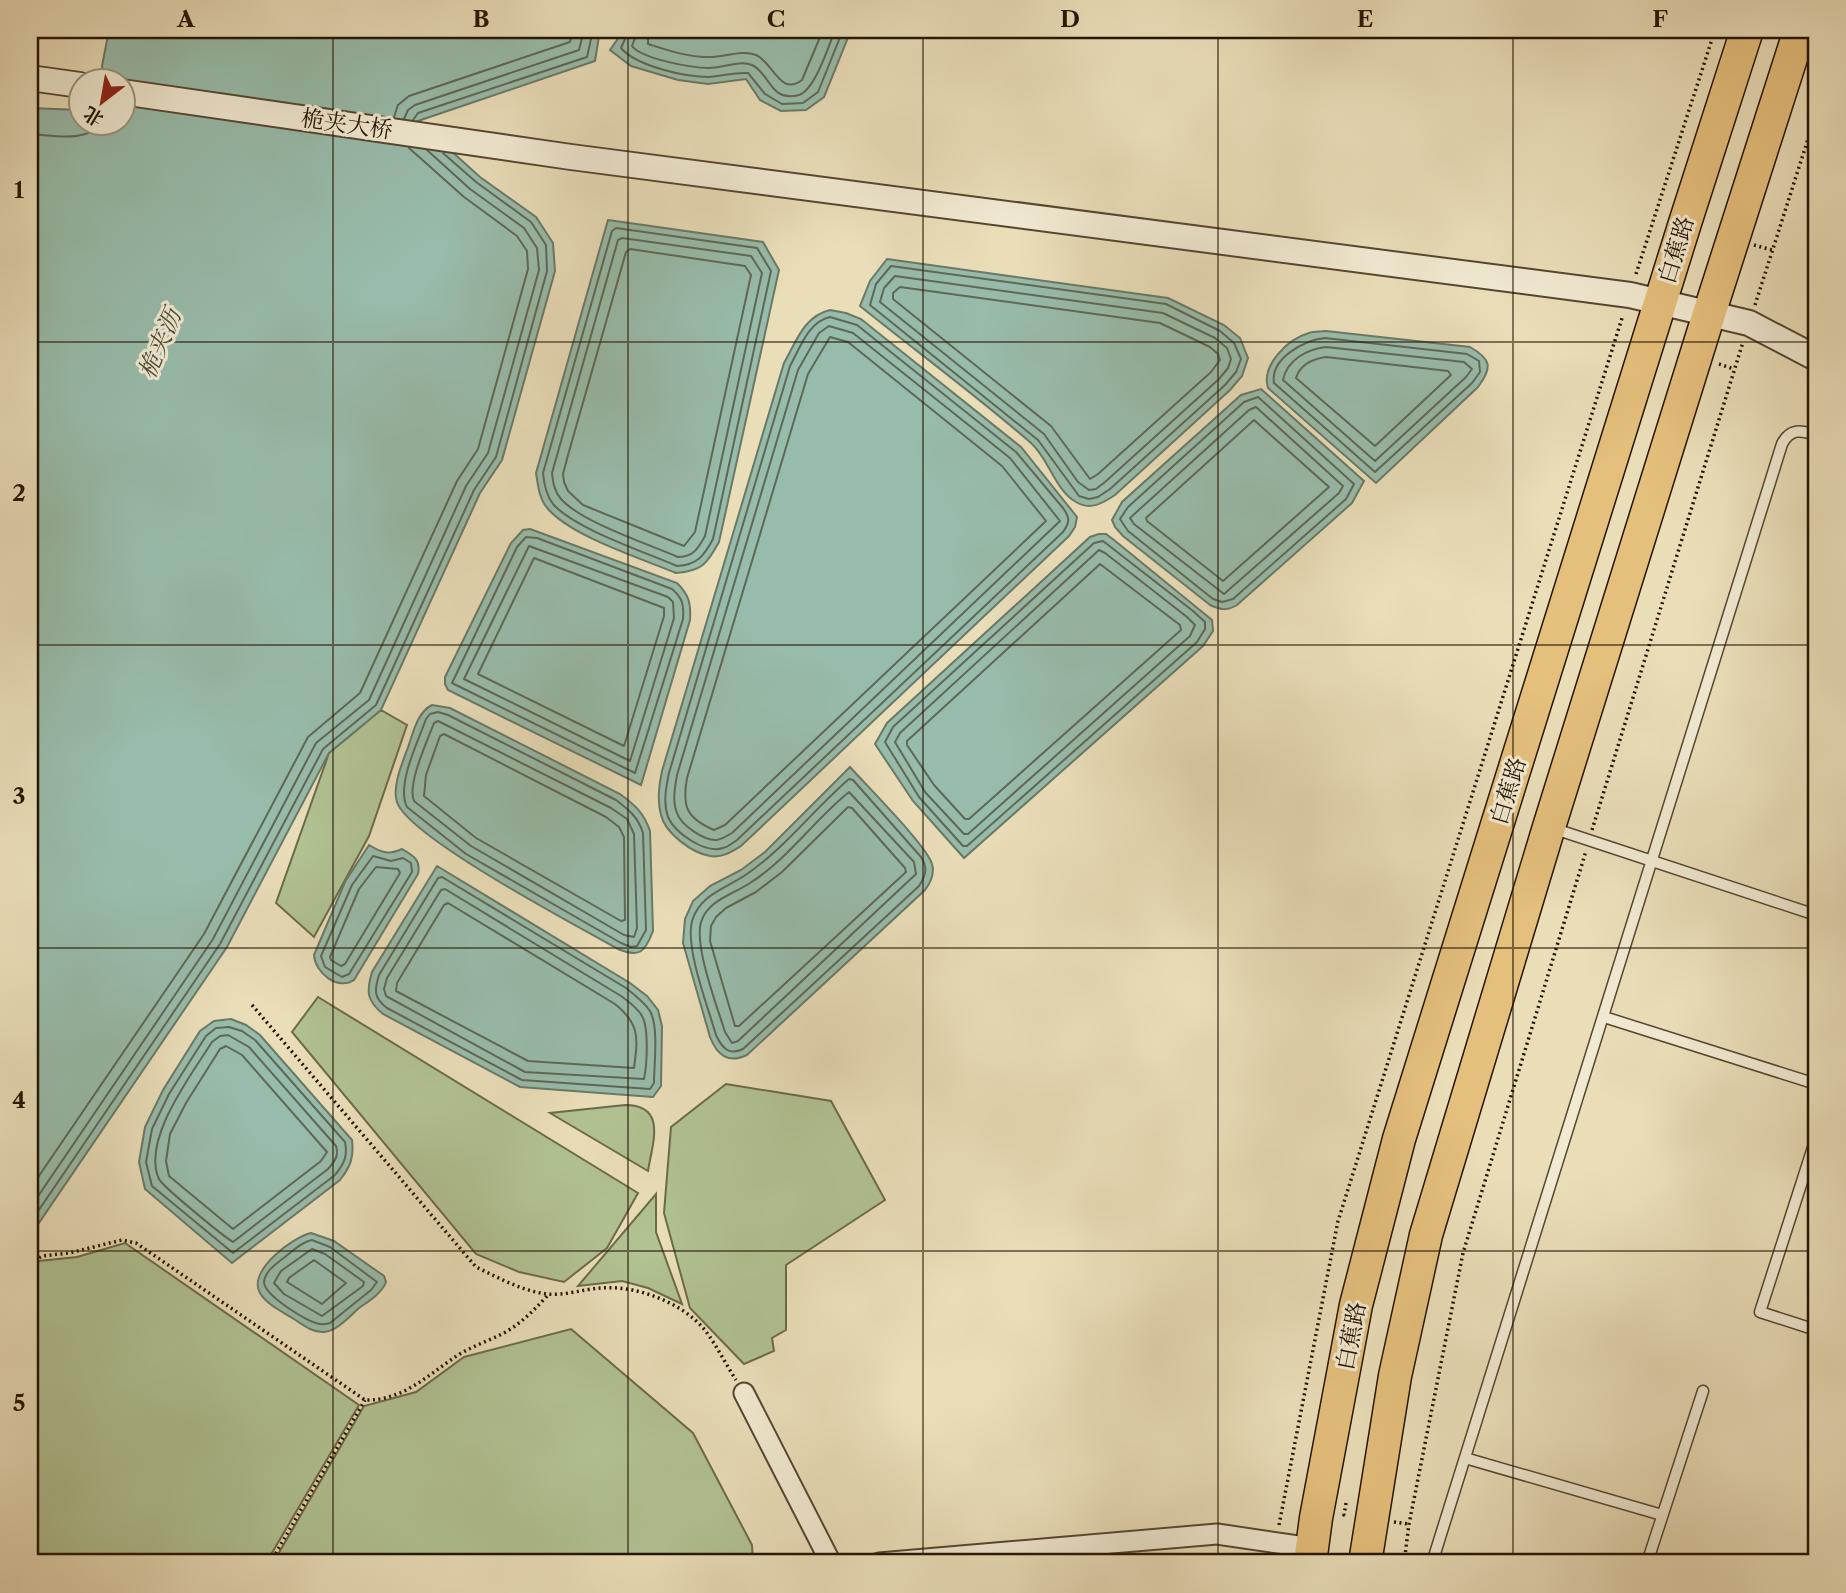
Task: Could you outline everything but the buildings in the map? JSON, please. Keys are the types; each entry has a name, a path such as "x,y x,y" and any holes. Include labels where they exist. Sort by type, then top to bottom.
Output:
{"main road":[{"name":"白蕉路","path":"1311,1555 1356,1305 1399,1139 1747,30"},
{"path":"1365,1563 1395,1376 1426,1235 1549,827 1800,30"}],"street":[{"path":"30,78 66,83"},
{"name":"桅夹大桥","path":"136,94 571,157 1630,295 1749,323 1816,358"},
{"path":"744,1393 831,1563"},
{"path":"879,1563 1217,1534 1276,1542 1311,1555"}],"lane":[{"path":"1432,1563 1782,444 1790,433 1797,430 1816,435"},
{"path":"1549,827 1816,915"},
{"path":"1604,1017 1816,1084"},
{"path":"1816,1138 1760,1312 1816,1330"},
{"path":"1647,1563 1703,1391"},
{"path":"1465,1458 1662,1515"}],"path":[{"path":"1276,1542 1338,1221 1715,30"},
{"path":"252,1005 476,1267 511,1284 549,1294 604,1287 633,1290 684,1311 704,1329 744,1393"},
{"path":"30,1264 42,1256 69,1253 122,1240 136,1243 365,1400 377,1400 407,1391 457,1356 522,1321 549,1294"},
{"path":"270,1563 365,1400"}],"shaded area":[{"path":"381,710 407,725 369,836 314,937 276,903 329,753"},
{"path":"318,997 638,1193 607,1248 564,1282 519,1272 476,1254 292,1032"},
{"path":"726,1084 831,1101 885,1200 786,1265 786,1330 772,1338 774,1351 744,1364 690,1308 664,1213 671,1127"},
{"path":"625,1105 638,1107 652,1119 654,1138 648,1171 550,1113"},
{"path":"656,1194 656,1232 682,1304 648,1288 622,1281 578,1286"},
{"path":"125,1243 359,1405 266,1563 30,1563 30,1274 39,1261 77,1257"},
{"path":"571,1329 693,1433 752,1545 753,1563 273,1563 364,1406 416,1392 464,1357"}],"water":[{"name":"桅夹沥","path":"109,30 600,30 595,61 418,121 480,177 536,217 553,243 555,271 502,460 480,493 381,710 329,753 227,947 30,1236 30,108 66,109 66,136 136,136 136,66 102,66"},
{"path":"624,30 851,30 824,97 806,110 781,111 760,100 746,79 708,84 678,80 631,66 610,50"},
{"path":"608,220 763,242 779,270 719,542 707,561 692,570 676,573 590,538 559,519 545,505 539,492 536,473"},
{"path":"887,259 1168,298 1224,325 1240,338 1248,358 1242,376 1230,390 1115,495 1096,505 1081,505 1063,490 1031,443 860,306 870,281"},
{"path":"830,310 861,319 1021,447 1077,517 1075,527 1069,536 741,846 722,855 710,856 695,851 680,841 664,822 659,798 662,771 784,363 807,324 821,313"},
{"path":"1326,331 1470,347 1486,360 1488,369 1478,387 1376,483 1268,388 1268,371 1285,347 1311,332"},
{"path":"1261,389 1364,481 1352,503 1237,605 1221,609 1210,605 1123,536 1112,520 1122,502 1241,395"},
{"path":"530,529 677,583 687,595 690,620 641,785 448,690 445,684 445,677 511,543 523,530"},
{"path":"1106,534 1114,540 1212,620 1213,631 1203,646 964,858 913,801 875,744 887,723 1090,537"},
{"path":"432,705 450,708 620,794 638,810 650,831 653,931 641,951 625,952 569,922 461,858 408,817 397,802 396,796 400,769 422,713"},
{"path":"850,767 920,844 932,864 931,881 925,890 747,1055 734,1059 724,1056 716,1049 710,1037 683,943 685,919 693,901 710,886 741,870 765,852"},
{"path":"369,845 386,852 402,849 417,862 418,874 354,980 348,983 335,982 318,968 314,955 345,882"},
{"path":"437,866 630,983 647,996 658,1010 662,1026 661,1086 653,1097 520,1087 378,1009 369,996 372,972"},
{"path":"231,1019 260,1035 352,1140 353,1146 351,1161 340,1180 232,1263 145,1189 139,1162 145,1127 163,1090 200,1031 214,1021"},
{"path":"311,1233 334,1241 384,1276 386,1282 371,1300 343,1323 324,1332 308,1328 271,1305 260,1293 258,1284 260,1275 274,1256 294,1241"}]}
